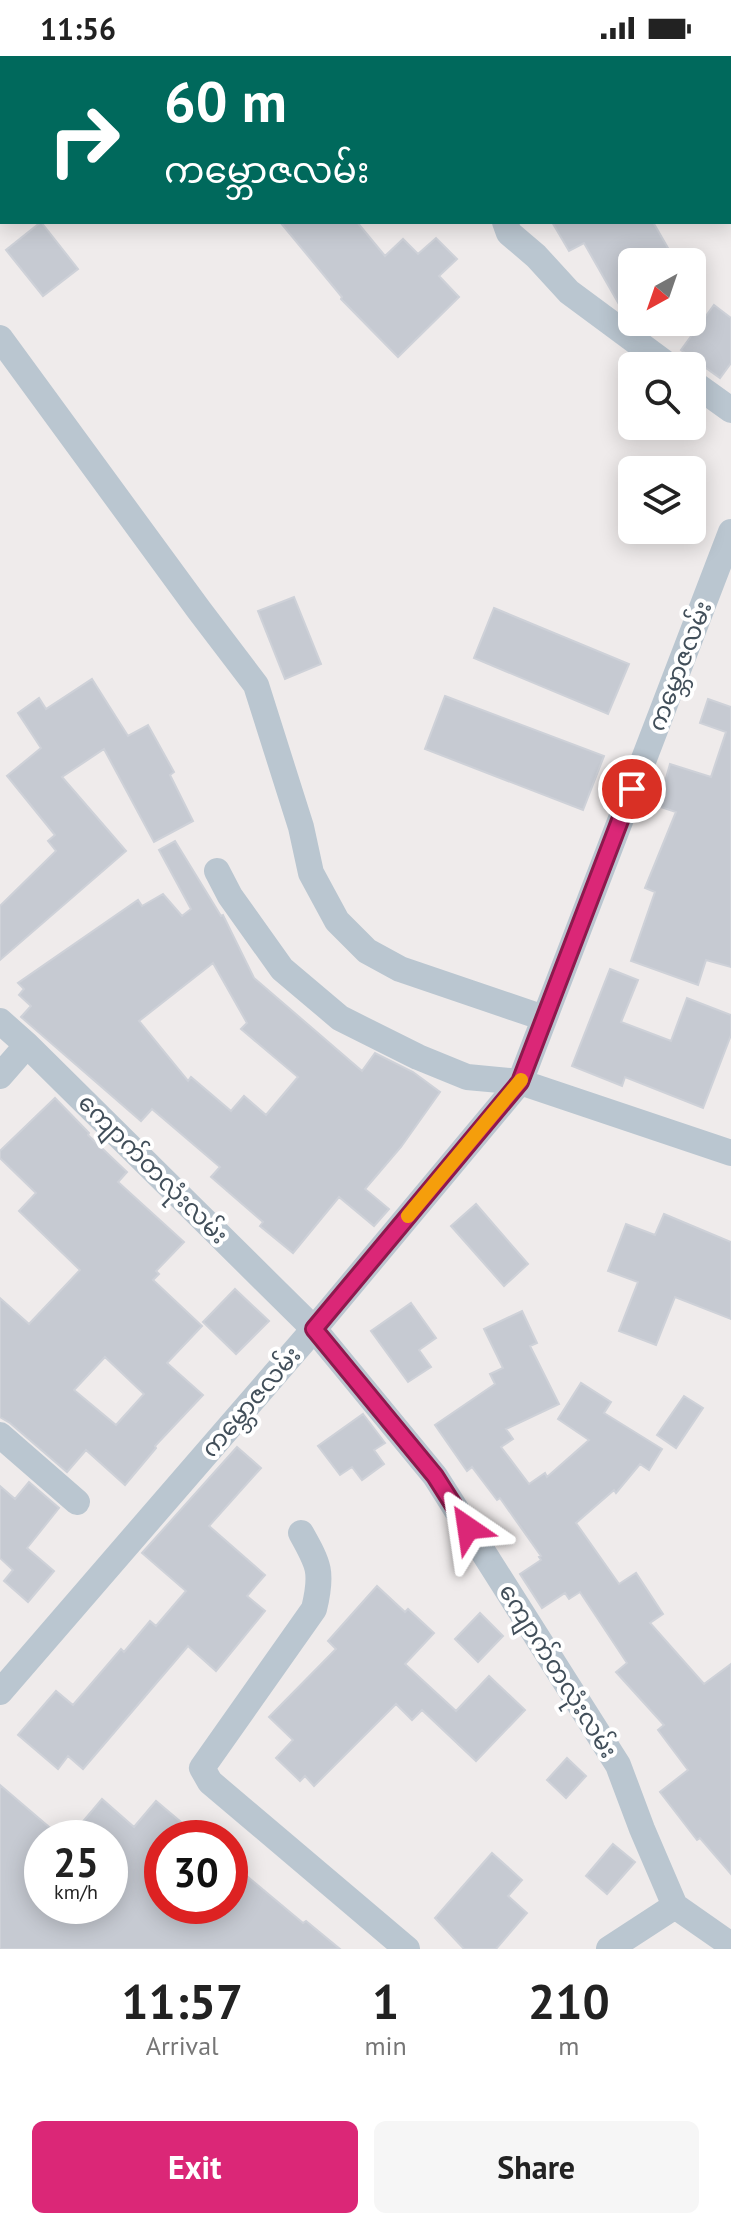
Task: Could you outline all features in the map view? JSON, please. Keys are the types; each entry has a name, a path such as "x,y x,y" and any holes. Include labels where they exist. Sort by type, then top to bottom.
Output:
{"street":[{"path":"506,224 509,233 536,256 569,292 650,352"},
{"path":"0,338 256,685 301,827 311,873 337,921 367,951 400,969 544,1018"},
{"path":"706,392 731,410"},
{"name":"ကမ္ဘောဇလမ်း","path":"0,1692 314,1329 520,1082 731,532"},
{"path":"217,871 230,896 282,969 340,1018 418,1057 467,1077 520,1082 731,1153"},
{"name":"ကျောက်တလုံးလမ်း","path":"0,1021 314,1329 435,1476 618,1765 675,1906"},
{"path":"0,1076 27,1045"},
{"path":"0,1435 77,1502"},
{"path":"301,1533 319,1565 319,1588 314,1609 202,1768 210,1782 407,1949"},
{"path":"609,1949 675,1906 731,1945"}],"building":[{"path":"43,224 78,269 43,296 6,250"},
{"path":"282,224 359,224 385,256 403,239 418,254 436,238 457,259 439,276 459,297 398,357 342,297"},
{"path":"553,224 654,224 668,248 618,248 618,302 584,243 569,251"},
{"path":"714,305 731,318 731,363 720,378 706,368 706,352 681,350 691,336 706,336 706,316"},
{"path":"294,597 321,664 285,679 258,611"},
{"path":"494,608 629,664 608,714 474,658"},
{"path":"92,679 128,736 148,725 174,772 170,775 193,821 154,842 104,749 62,777 126,851 0,960 0,906 56,851 48,841 55,835 7,776 41,748 18,713 39,698 46,709"},
{"path":"445,696 604,756 583,810 425,749"},
{"path":"708,699 731,707 731,967 706,960 698,985 631,961 655,892 645,888 676,812 658,806 670,764 711,777 726,732 700,723"},
{"path":"175,841 223,915 254,978 362,1071 375,1053 413,1072 440,1092 401,1147 365,1189 389,1209 374,1226 339,1197 293,1253 260,1226 263,1222 211,1177 220,1167 152,1109 141,1121 21,1017 31,1006 19,995 24,989 18,983 138,900 142,906 163,894 182,916 191,909 159,850","holes":["213,963 247,1023 241,1029 298,1077 266,1115 244,1096 231,1111 191,1077 188,1081 139,1021"]},
{"path":"610,969 638,980 621,1022 671,1041 687,998 731,1015 731,1035 703,1108 625,1077 622,1086 572,1066"},
{"path":"55,1098 127,1172 118,1182 184,1242 156,1271 159,1274 153,1280 202,1326 167,1363 203,1395 155,1446 125,1485 86,1450 67,1472 0,1417 0,1298 29,1324 80,1270 19,1211 36,1193 0,1158 0,1151","holes":["105,1357 144,1394 116,1425 74,1390"]},
{"path":"476,1204 528,1264 504,1286 451,1226"},
{"path":"664,1214 731,1242 731,1319 675,1297 656,1345 619,1331 638,1282 608,1271 626,1224 655,1235"},
{"path":"235,1289 269,1321 236,1354 203,1322"},
{"path":"411,1303 436,1338 419,1350 431,1367 408,1382 371,1331"},
{"path":"522,1311 537,1343 530,1346 559,1404 506,1429 513,1439 501,1447 529,1484 545,1473 547,1477 589,1440 558,1419 581,1383 611,1402 604,1413 662,1449 649,1470 640,1464 616,1493 614,1490 576,1523 619,1584 636,1573 663,1614 650,1623 704,1684 731,1664 731,1874 700,1838 697,1840 660,1792 688,1770 658,1730 664,1725 616,1672 627,1663 580,1592 569,1599 565,1593 542,1608 520,1574 541,1560 541,1556 500,1498 497,1500 472,1467 467,1471 435,1425 495,1384 490,1374 503,1368 484,1329"},
{"path":"684,1396 703,1408 676,1448 657,1435"},
{"path":"363,1414 385,1443 374,1450 384,1464 362,1480 352,1467 340,1475 318,1446"},
{"path":"237,1447 261,1468 209,1526 265,1575 247,1596 265,1611 216,1671 188,1646 83,1769 68,1756 58,1769 18,1735 56,1691 73,1705 121,1649 124,1652 150,1621 156,1626 186,1591 142,1553"},
{"path":"29,1482 59,1508 27,1548 54,1571 28,1602 4,1581 13,1570 0,1558 0,1486 15,1499"},
{"path":"377,1586 434,1633 405,1664 456,1711 489,1676 525,1710 476,1761 422,1710 412,1720 396,1704 314,1786 305,1776 300,1781 276,1758 293,1740 269,1717 336,1649 328,1641"},
{"path":"480,1613 503,1636 478,1662 455,1639"},
{"path":"567,1758 586,1776 566,1798 547,1780"},
{"path":"0,1785 41,1820 24,1820 24,1924 128,1924 128,1822 134,1827 156,1801 179,1820 144,1820 144,1924 248,1924 248,1877 340,1949 0,1949"},
{"path":"102,1799 126,1820 84,1820"},
{"path":"613,1844 635,1862 607,1894 586,1876"},
{"path":"492,1853 522,1880 508,1896 527,1913 496,1949 464,1949 435,1918"}],"slow traffic":[{"path":"408,1216 521,1080"}],"route":[{"path":"468,1528 435,1476 314,1329 520,1082 632,789"}]}
